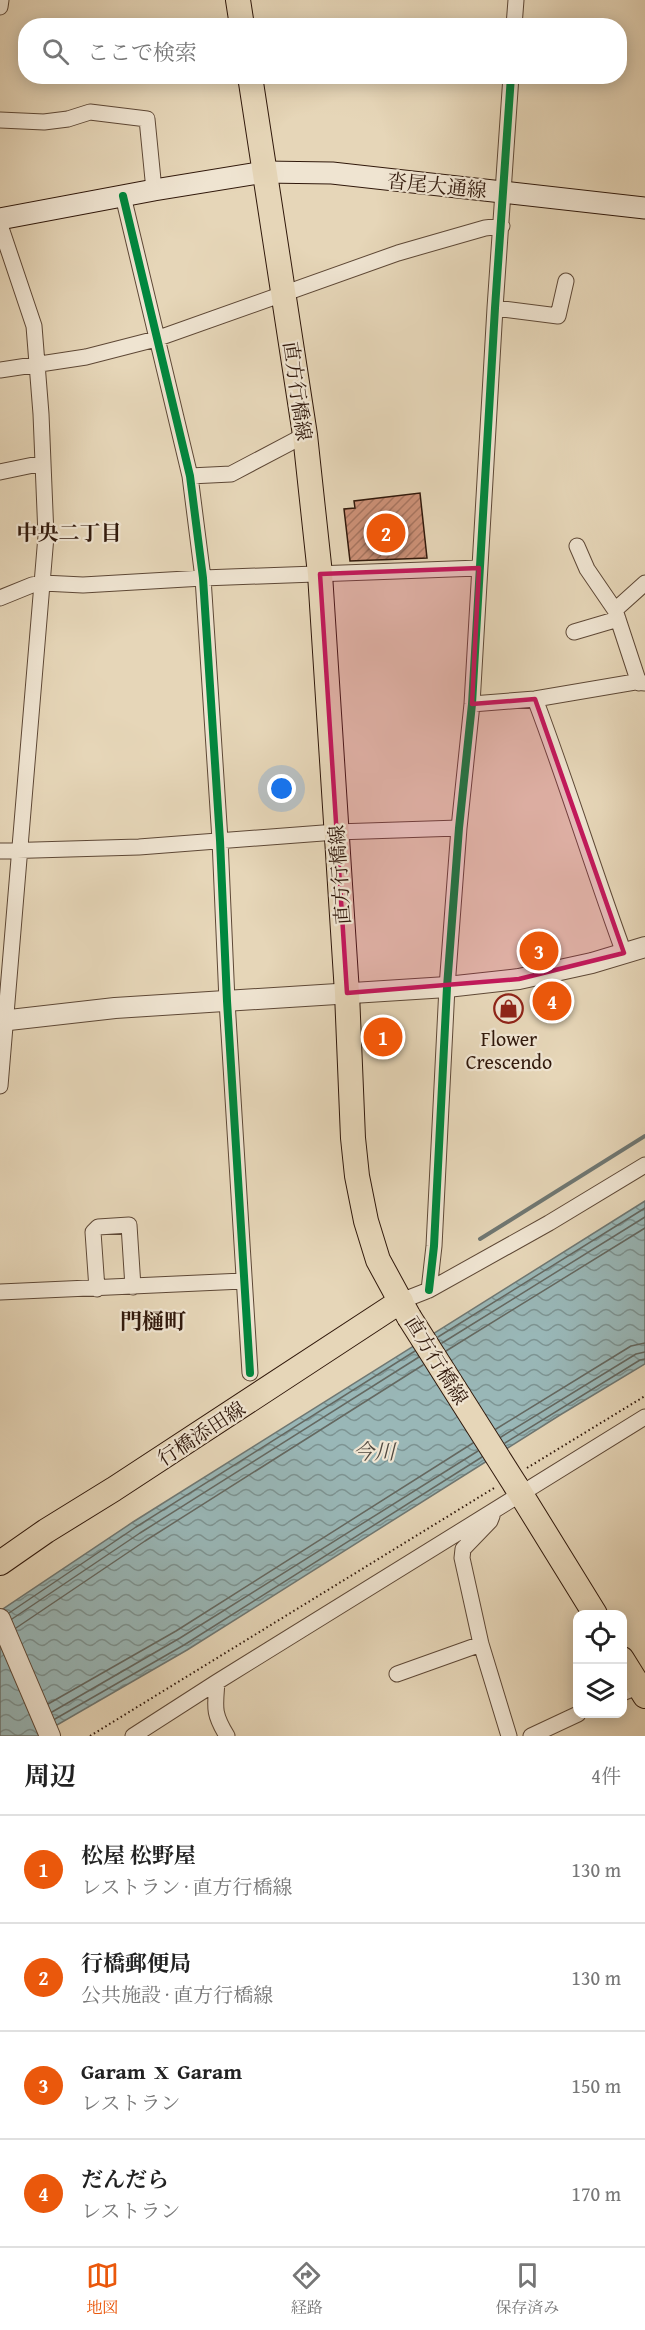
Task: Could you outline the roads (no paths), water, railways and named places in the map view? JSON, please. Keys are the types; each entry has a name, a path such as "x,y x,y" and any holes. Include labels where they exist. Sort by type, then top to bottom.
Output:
{"main road":[{"path":"238,0 241,18"},
{"name":"直方行橋線","path":"250,84 305,435 320,574 347,993 353,1138 357,1176 366,1221 378,1260 405,1309 593,1610"},
{"name":"沓尾大通線","path":"0,219 264,172 332,173 645,208"},
{"name":"行橋添田線","path":"0,1563 46,1531 405,1309"},
{"path":"625,1664 638,1690"}],"street":[{"path":"0,7 1,0"},
{"path":"515,18 516,0"},
{"path":"429,1290 447,987 459,828 472,704 511,84"},
{"path":"0,120 44,122 68,119 90,112 147,119 154,190"},
{"path":"123,196 190,476 203,578 250,1373"},
{"path":"0,225 34,326 46,536 21,850 3,1020 0,1086"},
{"path":"0,370 86,357 156,339 398,253 485,228 502,226"},
{"path":"495,308 558,316 567,281"},
{"path":"190,476 231,474 305,435"},
{"path":"0,472 43,464"},
{"path":"472,704 535,699 642,683 616,614 587,568 577,546"},
{"path":"0,598 32,585 44,583 83,585 203,578 479,568"},
{"path":"574,632 616,614 645,583"},
{"path":"535,699 568,787 595,874 624,953"},
{"path":"0,850 139,847 336,832 459,828"},
{"path":"3,1020 115,1008 447,987 519,979 592,963 645,946"},
{"path":"405,1309 429,1290 549,1223 645,1165"},
{"path":"97,1289 93,1232 98,1227 129,1225 133,1287"},
{"path":"0,1292 243,1281"},
{"path":"509,1736 481,1644 462,1552 489,1521 494,1510 514,1484 645,1418"},
{"path":"133,1736 494,1510"},
{"path":"0,1619 50,1736"},
{"path":"397,1674 481,1644"},
{"path":"217,1682 214,1709 216,1719 227,1736"},
{"path":"531,1736 573,1715"}],"water":[{"name":"今川","path":"645,1201 645,1364 187,1650 38,1736 0,1736 0,1611 133,1522"}],"waterway":[{"path":"480,1239 645,1136"}],"place":[{"name":"行橋郵便局","path":"386,533"},
{"name":"Garam ｘ Garam","path":"539,951"},
{"name":"だんだら","path":"552,1001"},
{"name":"Flower Crescendo","path":"509,1008"},
{"name":"松屋 松野屋","path":"383,1037"}],"district":[{"name":"中央二丁目","path":"69,532"},
{"name":"門樋町","path":"153,1321"}]}
